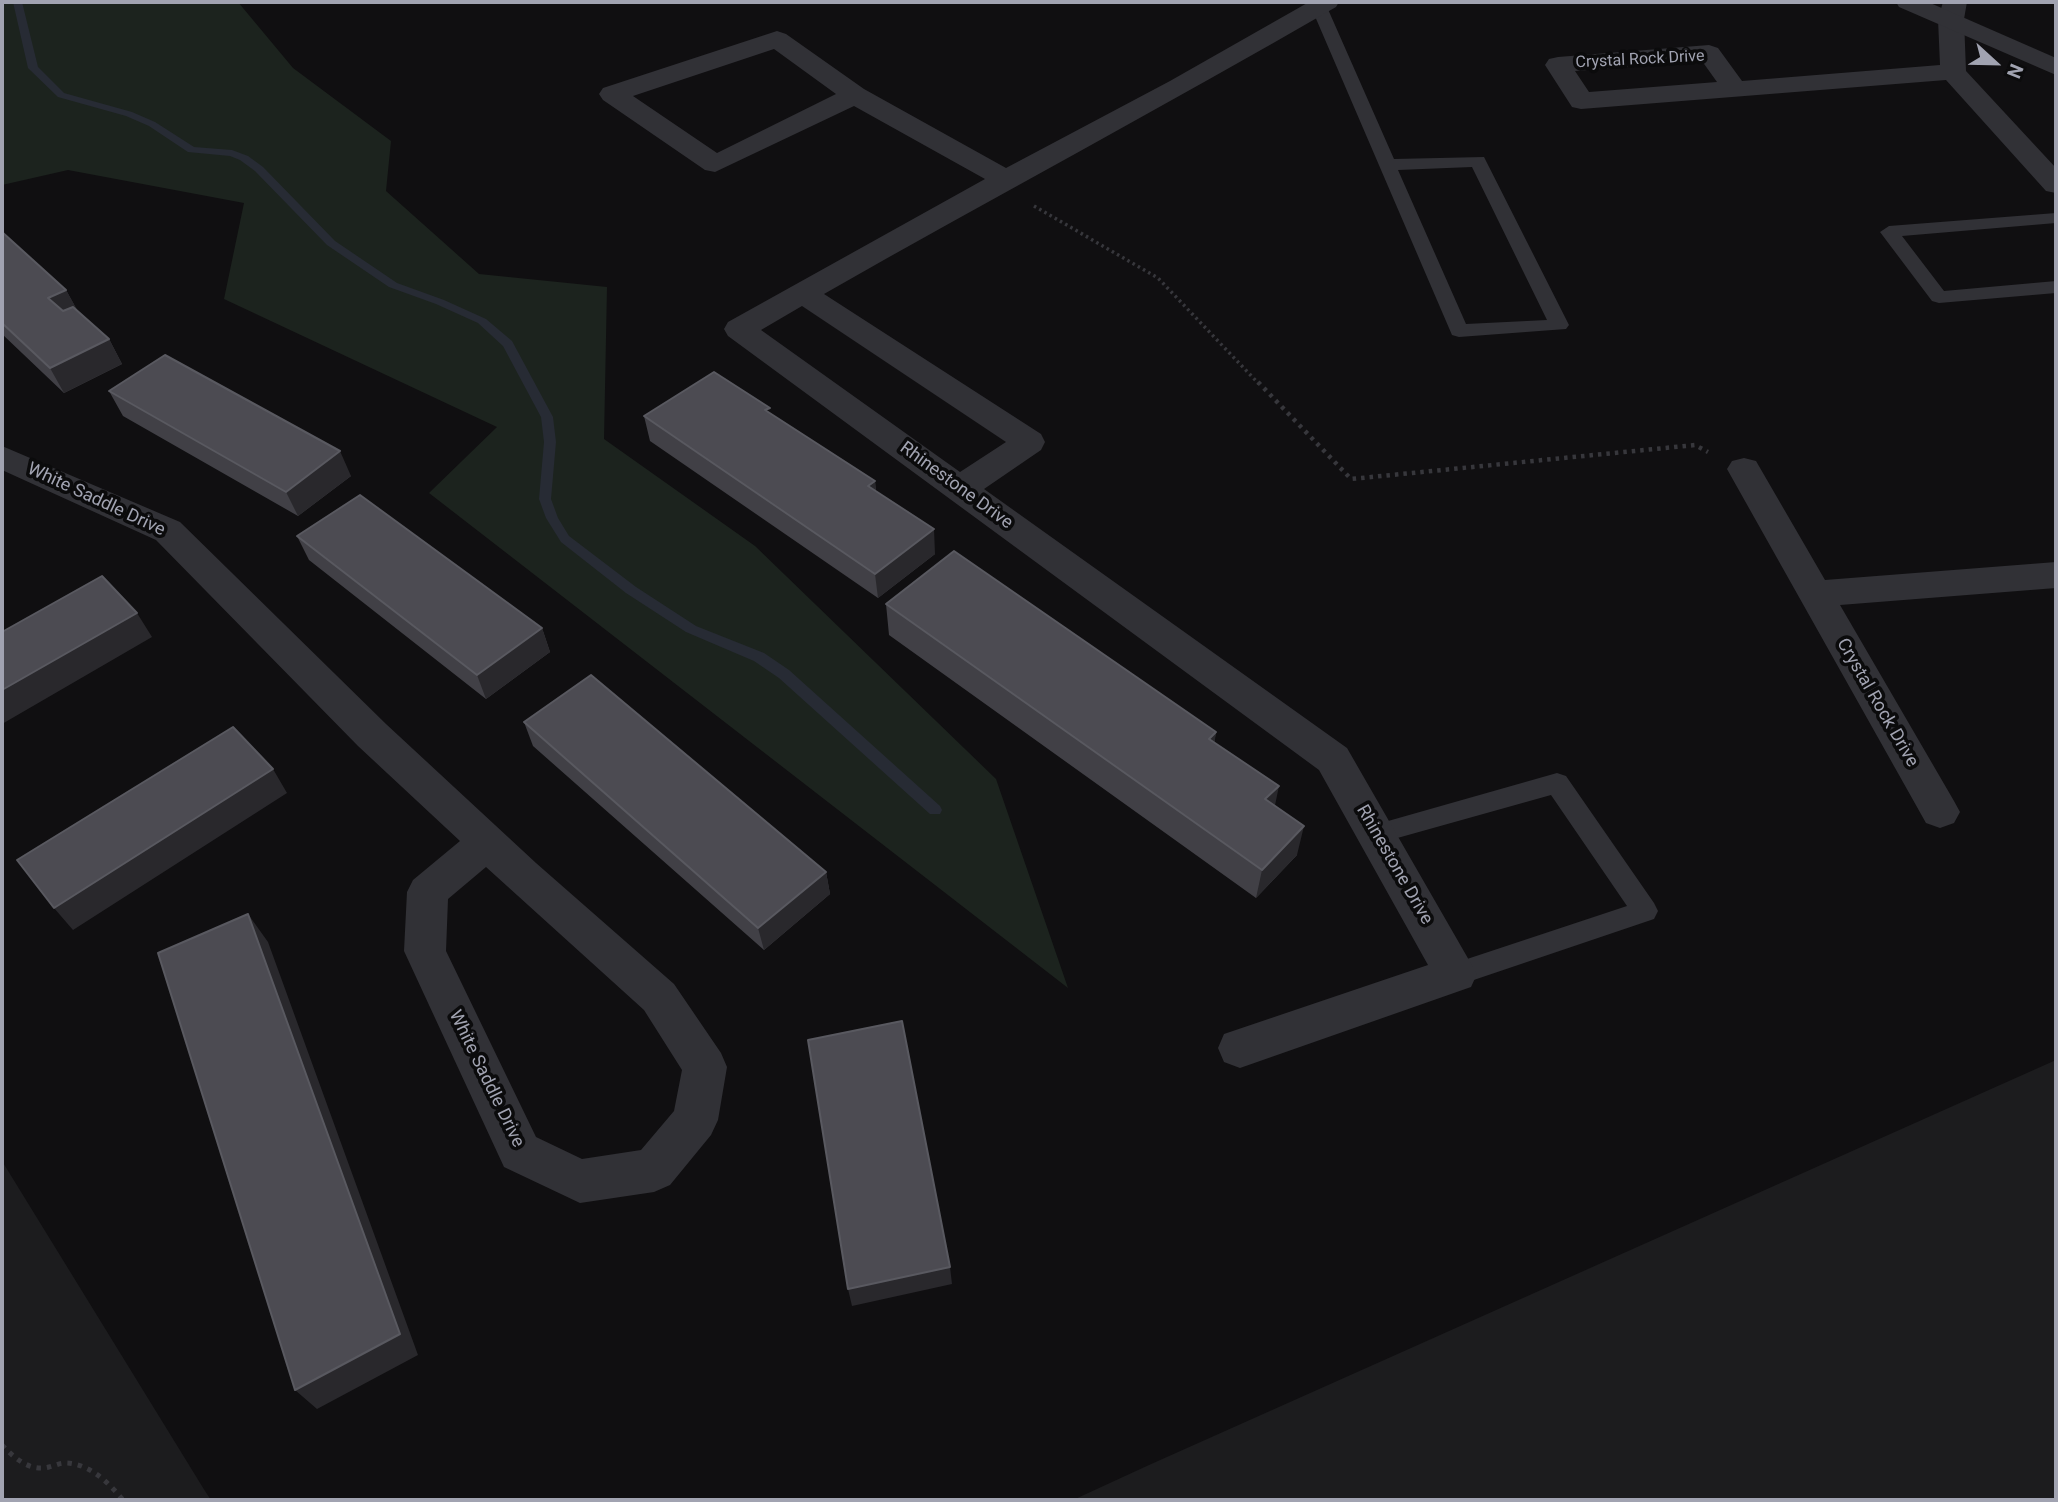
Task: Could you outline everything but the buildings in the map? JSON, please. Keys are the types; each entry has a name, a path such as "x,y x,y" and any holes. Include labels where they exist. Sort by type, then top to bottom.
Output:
{"street":[{"path":"1908,2 1953,10 2056,67"},
{"name":"Rhinestone Drive","path":"1323,5 1179,88 1001,181 738,329 1334,759 1455,974"},
{"path":"1953,10 1953,72 2056,185"},
{"path":"855,95 715,164 612,94 777,39 855,95 1001,181"},
{"name":"Crystal Rock Drive","path":"1735,89 1709,53 1558,65 1581,101 1735,89 1953,72"},
{"path":"802,293 1029,442 960,489"},
{"name":"White Saddle Drive","path":"2,457 168,531 372,736 659,997 705,1067 695,1120 654,1170 580,1181 520,1152 425,951 428,892 487,842"},
{"name":"Crystal Rock Drive","path":"1744,469 1940,812"},
{"path":"1815,594 2056,575"},
{"path":"1240,1048 1455,974"}],"lane":[{"path":"1323,5 1387,165 1459,331 1559,325 1478,161 1387,165"},
{"path":"2056,218 1889,232 1938,297 2056,288"},
{"path":"1376,834 1557,783 1645,911 1455,974"}],"path":[{"path":"1001,181 1158,278 1351,479 1695,445 1744,469"},
{"path":"2,1446 26,1465 43,1469 65,1463 94,1471 114,1488 123,1500"}],"shaded area":[{"path":"2,2 238,2 293,68 391,141 386,191 479,274 607,287 604,439 755,546 996,779 1068,988 429,493 497,427 224,299 244,203 68,170 2,185"},
{"path":"2056,1060 2056,1500 1073,1500 1149,1465"},
{"path":"2,1161 205,1491 211,1500 2,1500"}],"waterway":[{"path":"17,2 33,68 61,95 129,114 152,124 192,150 232,153 244,158 259,169 331,243 393,285 482,321 508,344 547,417 550,442 545,499 552,518 565,539 631,590 691,629 759,657 784,674 935,810"}]}
